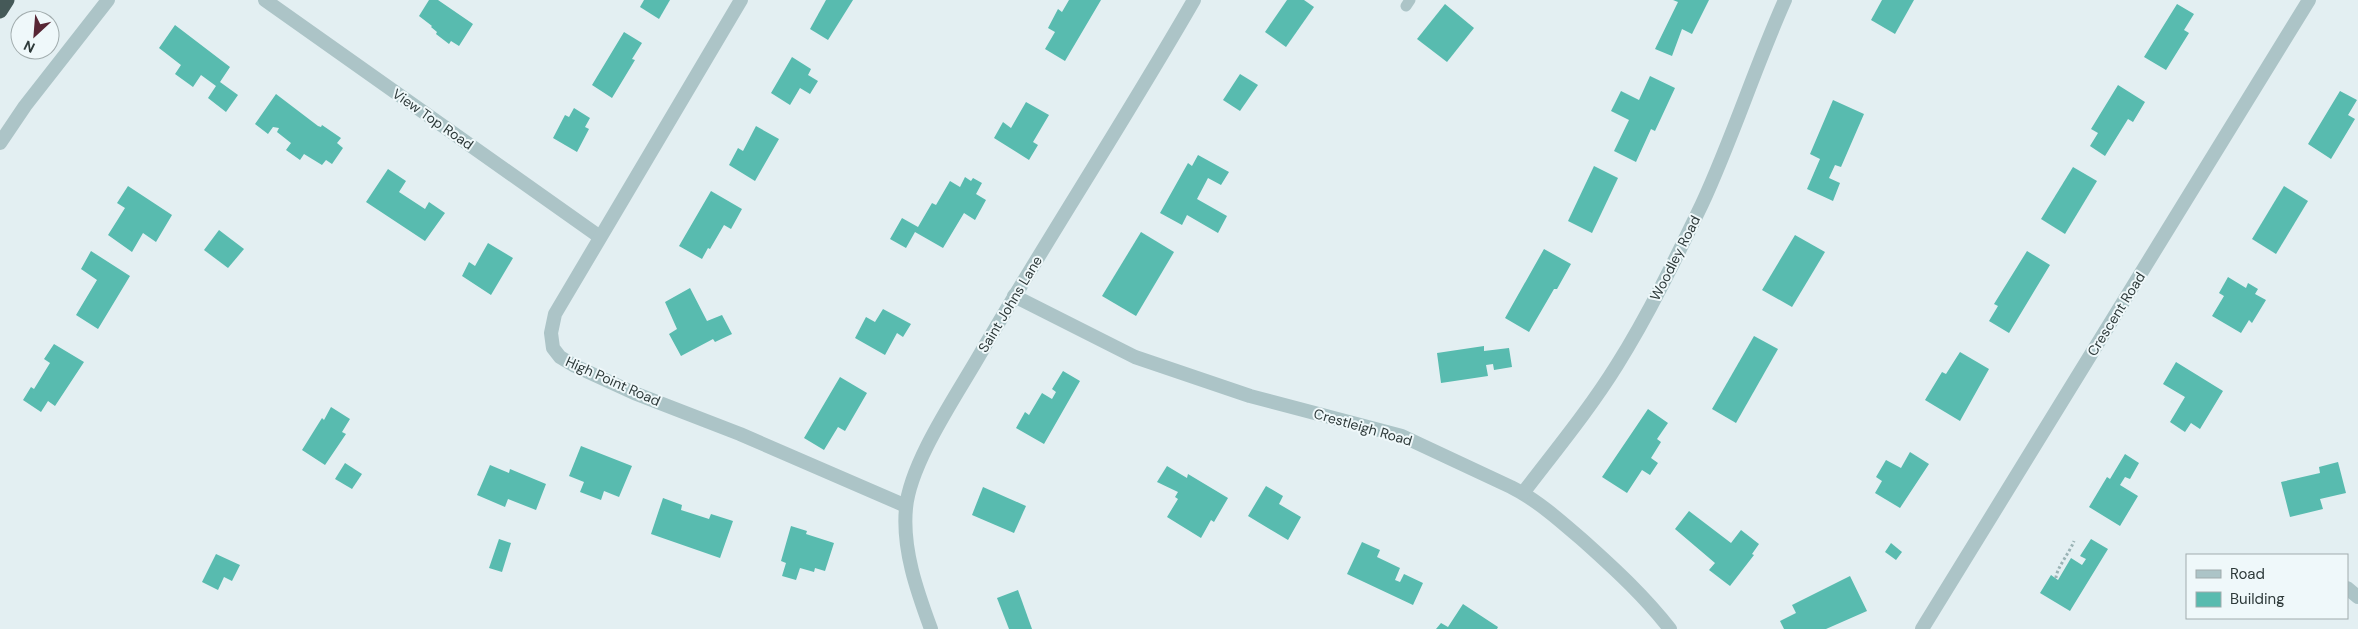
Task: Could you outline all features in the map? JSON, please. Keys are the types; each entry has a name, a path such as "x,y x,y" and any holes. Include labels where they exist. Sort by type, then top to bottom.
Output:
{"highway":[{"path":"0,11 7,0"}],"street":[{"path":"0,143 26,106 108,0"},
{"name":"View Top Road","path":"265,0 600,237"},
{"name":"High Point Road","path":"741,0 555,314 551,333 553,348 560,357 575,366 634,393 740,434 906,506"},
{"name":"Saint Johns Lane","path":"931,629 914,579 906,530 906,506 916,471 931,439 1014,296 1194,0"},
{"name":"Woodley Road","path":"1523,493 1577,424 1613,371 1656,296 1702,203 1785,0"},
{"name":"Crescent Road","path":"1922,629 2309,0"},
{"name":"Crestleigh Road","path":"1014,296 1136,357 1250,396 1402,436 1523,493 1568,527 1625,578 1670,629"},
{"path":"2348,589 2358,598"}],"path":[{"path":"2056,578 2056,574 2066,559 2074,541"}],"building":[{"path":"429,0 438,0 473,24 459,46 451,41 449,44 436,34 437,32 432,26 419,16"},
{"path":"644,0 670,0 659,19 640,7"},
{"path":"826,0 853,0 828,40 810,29"},
{"path":"1069,0 1101,0 1065,61 1045,49 1055,32 1048,28 1058,9 1062,12"},
{"path":"1287,0 1304,0 1314,7 1286,47 1265,32"},
{"path":"1673,0 1709,0 1692,34 1682,29 1672,56 1655,49 1678,2"},
{"path":"1882,0 1914,0 1895,34 1871,20"},
{"path":"1445,4 1474,28 1447,62 1417,39"},
{"path":"2177,4 2194,14 2184,30 2189,33 2166,70 2144,57"},
{"path":"175,25 230,67 220,82 238,95 226,112 208,98 216,86 201,75 193,87 175,74 181,65 159,48"},
{"path":"624,32 642,43 632,59 635,60 612,98 592,85"},
{"path":"792,57 811,69 808,75 818,81 810,94 800,88 790,105 771,93"},
{"path":"1240,74 1258,85 1240,111 1223,100"},
{"path":"1650,76 1675,88 1655,131 1651,129 1636,162 1614,151 1629,120 1611,111 1621,91 1639,100"},
{"path":"2118,85 2145,102 2133,122 2128,119 2105,156 2090,146 2098,133 2091,129"},
{"path":"2340,91 2357,100 2348,115 2355,119 2331,159 2308,144"},
{"path":"276,94 318,126 321,127 322,125 341,138 337,143 343,148 332,164 326,160 322,165 304,154 300,160 286,150 291,143 277,132 279,128 273,127 268,134 255,124"},
{"path":"1833,100 1864,114 1841,167 1835,165 1829,178 1840,183 1833,201 1807,189 1820,159 1810,154"},
{"path":"1026,102 1049,115 1033,142 1038,145 1029,160 994,138 1003,122 1011,128"},
{"path":"574,108 590,118 585,127 589,129 577,152 553,138 565,115 569,117"},
{"path":"756,126 779,139 755,181 729,165 738,148 743,151"},
{"path":"1198,155 1229,172 1221,185 1208,178 1197,199 1227,216 1218,233 1187,215 1182,225 1160,213 1188,163 1192,166"},
{"path":"1594,166 1618,178 1592,233 1568,221"},
{"path":"2073,167 2097,181 2065,234 2041,219"},
{"path":"388,169 406,181 399,192 425,209 429,202 445,213 425,241 366,202"},
{"path":"965,177 971,181 973,178 982,183 976,194 986,200 975,220 964,213 943,248 915,232 906,248 890,239 902,218 918,227 932,203 936,205 950,181 960,187"},
{"path":"128,186 172,215 156,242 143,233 132,252 108,235 125,208 117,203"},
{"path":"2284,186 2308,201 2276,254 2252,239"},
{"path":"711,191 742,209 731,229 724,225 702,259 679,246"},
{"path":"219,230 244,249 228,268 204,250"},
{"path":"1141,232 1174,252 1136,316 1102,296"},
{"path":"1795,235 1825,252 1792,307 1762,290"},
{"path":"488,243 513,258 491,295 462,276 469,262 475,266"},
{"path":"1544,249 1571,264 1529,332 1505,318"},
{"path":"91,251 130,276 98,329 76,315 97,280 81,269"},
{"path":"2027,251 2050,265 2009,333 1989,321 1998,306 1994,304"},
{"path":"2228,277 2246,288 2248,283 2258,289 2255,294 2266,300 2252,323 2249,320 2241,333 2212,316 2224,296 2219,293"},
{"path":"690,288 707,321 722,315 732,334 715,342 713,339 681,356 669,334 677,329 665,302"},
{"path":"883,309 911,324 903,337 897,333 885,355 855,338 866,317 875,322"},
{"path":"1754,336 1778,349 1736,423 1712,409"},
{"path":"54,344 84,362 55,406 48,401 41,412 23,400 31,387 34,389 50,363 44,359"},
{"path":"1484,346 1484,351 1509,348 1512,367 1494,370 1493,364 1486,365 1488,376 1441,383 1437,353"},
{"path":"1960,352 1989,369 1960,421 1925,400 1942,372 1946,374"},
{"path":"2176,362 2223,391 2200,429 2191,423 2185,432 2170,422 2185,397 2163,384"},
{"path":"1063,371 1080,381 1044,444 1016,428 1025,412 1029,415 1042,393 1052,399 1056,392 1052,389"},
{"path":"840,377 867,393 845,431 838,427 824,450 804,438"},
{"path":"331,407 350,419 342,432 346,434 325,465 302,450"},
{"path":"1648,409 1668,423 1657,439 1661,442 1651,458 1658,463 1650,475 1642,470 1627,493 1602,477"},
{"path":"581,446 632,466 619,497 604,491 601,500 580,492 584,482 569,476"},
{"path":"1910,452 1929,464 1900,508 1875,493 1882,481 1876,477 1886,460 1901,468"},
{"path":"2125,454 2139,463 2130,479 2125,477 2120,485 2138,496 2120,526 2089,507 2107,477 2110,479"},
{"path":"2338,462 2346,493 2320,499 2323,509 2290,517 2281,482 2320,473 2319,467"},
{"path":"345,463 362,474 352,489 335,479"},
{"path":"490,465 509,473 510,469 546,484 536,510 508,499 505,507 477,495"},
{"path":"1167,466 1187,478 1188,474 1228,498 1214,522 1211,520 1201,538 1167,517 1178,499 1175,497 1178,492 1157,482"},
{"path":"1266,486 1283,496 1279,504 1301,517 1288,540 1248,516"},
{"path":"983,487 1026,506 1014,533 972,515"},
{"path":"663,498 682,505 681,510 709,519 711,514 733,521 720,558 651,534"},
{"path":"1689,511 1731,543 1741,530 1759,544 1752,554 1754,555 1730,586 1709,570 1715,563 1675,529"},
{"path":"791,526 807,531 806,534 834,543 825,571 815,568 814,572 800,568 796,580 782,576 786,563 781,561"},
{"path":"499,539 511,543 502,572 489,568"},
{"path":"2091,539 2108,549 2070,611 2040,593 2051,575 2058,580 2071,558 2082,565 2086,559 2080,556"},
{"path":"1362,542 1380,550 1377,557 1400,568 1395,580 1400,582 1404,574 1423,583 1413,605 1347,574"},
{"path":"1891,543 1902,552 1896,560 1885,552"},
{"path":"216,554 240,565 232,581 224,577 218,590 202,582"},
{"path":"1850,576 1867,611 1826,629 1784,629 1780,621 1796,613 1792,605"},
{"path":"1018,590 1032,629 1009,629 997,598"},
{"path":"1463,604 1498,627 1497,629 1436,629 1441,623 1448,627"}]}
